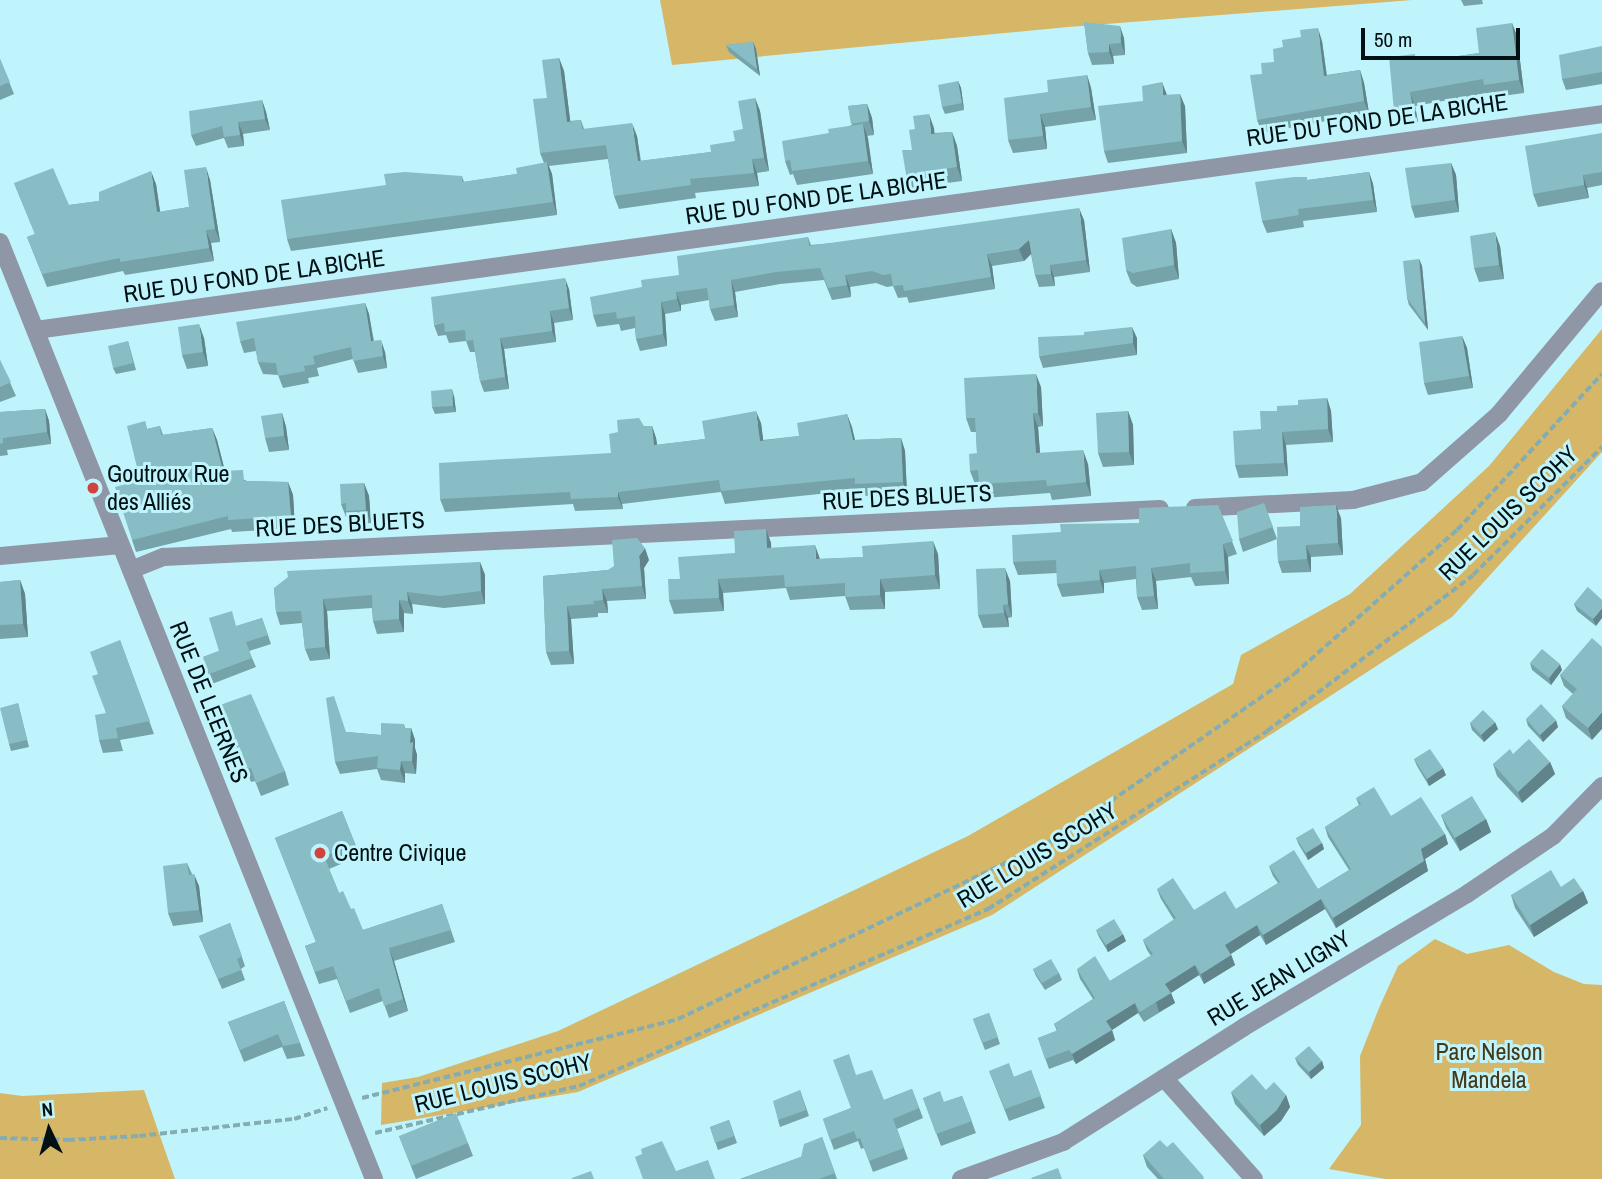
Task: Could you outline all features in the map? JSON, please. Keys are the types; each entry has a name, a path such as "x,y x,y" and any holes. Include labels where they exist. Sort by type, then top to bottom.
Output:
{"street":[{"name":"RUE DU FOND DE LA BICHE","path":"36,330 1602,114"},
{"name":"RUE DE LEERNES","path":"0,242 374,1179"},
{"name":"RUE DES BLUETS","path":"131,570 164,557 1353,500 1422,481 1499,414 1602,291"},
{"path":"0,556 121,545"},
{"name":"RUE JEAN LIGNY","path":"961,1179 1063,1142 1467,894 1553,836 1602,786"},
{"path":"1164,1078 1254,1179"}],"path":[{"path":"0,1139 68,1140 139,1136 294,1119 342,1103 678,1020 1059,837 1294,674 1457,530 1602,374"},
{"name":"RUE LOUIS SCOHY","path":"356,1137 579,1086 988,909 1267,731 1473,575 1602,447"}],"green space":[{"path":"660,0 1412,0 1068,27 672,65"},
{"path":"1602,329 1602,452 1452,617 992,915 578,1092 381,1125 382,1083 418,1077 558,1031 968,836 1233,684 1241,655 1350,594 1489,466"},
{"name":"Parc Nelson Mandela","path":"1435,939 1467,954 1509,945 1554,972 1584,984 1602,985 1602,1179 1385,1179 1329,1169 1361,1125 1360,1056 1398,966"},
{"path":"144,1090 175,1179 0,1179 0,1093 22,1096"}],"building":[{"path":"1084,22 1120,26 1121,43 1109,44 1109,52 1088,53"},
{"path":"1512,23 1519,80 1484,85 1483,79 1410,92 1413,108 1394,111 1389,57 1415,54 1415,60 1438,59 1479,53 1476,28"},
{"path":"1318,28 1324,76 1360,70 1364,101 1257,120 1250,75 1262,74 1261,63 1274,62 1273,49 1283,47 1282,40 1301,37 1300,30"},
{"path":"753,42 757,69 726,45"},
{"path":"1602,46 1602,72 1562,79 1559,55"},
{"path":"559,58 567,122 581,120 582,129 632,123 638,161 711,152 710,145 735,141 733,131 743,129 738,101 755,98 764,158 752,159 754,173 690,179 691,185 614,196 606,145 540,153 533,99 547,98 542,60"},
{"path":"0,59 10,82 0,86"},
{"path":"1087,75 1091,107 1040,114 1043,136 1008,140 1004,98 1048,92 1047,80"},
{"path":"958,81 962,103 942,107 938,85"},
{"path":"1162,82 1163,95 1180,94 1182,141 1104,151 1098,106 1143,101 1142,86"},
{"path":"262,100 265,119 238,122 240,135 224,137 222,126 191,135 189,111"},
{"path":"867,104 869,121 851,124 848,106"},
{"path":"929,114 931,134 952,132 957,167 906,174 902,150 912,150 909,130 915,129 913,116"},
{"path":"863,124 868,161 792,171 790,160 785,161 782,141 829,133 828,129"},
{"path":"1602,133 1602,172 1583,175 1584,185 1533,194 1525,146"},
{"path":"547,162 553,202 287,239 281,200 386,185 384,174 405,172 462,176 462,182 517,174 516,168"},
{"path":"1451,163 1455,200 1411,206 1405,168"},
{"path":"206,167 215,229 206,230 209,248 120,262 120,258 42,274 27,237 35,234 14,183 53,168 69,205 99,201 99,192 151,171 157,212 189,207 184,170"},
{"path":"1369,172 1373,200 1298,209 1299,215 1262,221 1255,182 1294,177 1307,177 1307,180"},
{"path":"1079,208 1086,260 1050,265 1051,274 1035,275 1029,240 1019,249 987,254 991,277 904,291 903,285 893,286 891,274 883,275 872,271 845,275 847,285 828,288 820,268 731,280 734,305 710,309 707,288 676,292 677,299 661,302 663,334 636,339 635,316 617,319 616,312 593,315 590,297 642,287 641,280 679,275 677,256 808,237 809,246"},
{"path":"1171,229 1174,265 1133,273 1126,270 1122,238"},
{"path":"1495,232 1499,265 1474,268 1470,236"},
{"path":"1419,259 1425,323 1407,298 1403,261"},
{"path":"565,278 569,308 550,311 552,331 500,338 505,377 480,381 473,340 466,341 465,330 445,332 444,323 434,325 431,297"},
{"path":"365,303 371,341 381,340 383,356 353,361 351,347 313,356 315,364 304,366 305,371 278,376 276,363 258,362 254,338 240,341 236,322"},
{"path":"199,324 203,352 182,355 178,327"},
{"path":"1132,327 1133,343 1039,356 1038,337 1084,335 1084,332"},
{"path":"1462,336 1469,376 1424,383 1419,342"},
{"path":"128,341 133,363 113,368 108,346"},
{"path":"0,360 11,382 0,387"},
{"path":"1036,374 1038,413 1033,413 1036,453 1083,450 1086,482 1047,486 1046,480 979,484 978,470 970,471 969,454 977,453 975,418 966,418 964,378"},
{"path":"452,389 453,406 432,407 431,391"},
{"path":"1327,398 1328,429 1282,432 1284,463 1235,465 1233,431 1261,429 1260,411 1277,411 1277,406 1298,405 1298,400"},
{"path":"45,409 47,432 3,438 3,443 0,444 0,412"},
{"path":"756,411 760,441 799,436 797,423 847,414 853,440 901,438 903,482 855,484 855,478 721,491 719,480 618,492 618,497 571,499 570,492 440,499 439,463 611,453 609,434 618,432 617,420 639,418 644,426 652,426 654,445 705,439 702,421"},
{"path":"1128,411 1129,452 1098,453 1096,413"},
{"path":"282,413 284,436 265,438 261,416"},
{"path":"145,421 147,429 160,426 161,435 212,428 223,471 243,470 244,481 288,482 291,516 228,520 228,516 132,540 115,487 140,480 127,426"},
{"path":"364,483 366,510 346,511 346,503 341,504 340,484"},
{"path":"1264,503 1273,527 1239,539 1237,512"},
{"path":"1218,505 1233,541 1223,544 1225,571 1190,573 1190,563 1151,568 1154,596 1137,597 1136,566 1099,570 1100,580 1057,584 1056,560 1013,562 1012,535 1061,532 1060,524 1139,523 1139,508"},
{"path":"1336,505 1338,543 1306,545 1307,559 1278,561 1277,527 1300,526 1300,507"},
{"path":"766,529 767,548 815,545 816,559 863,557 862,546 933,541 935,575 880,579 880,595 845,597 845,583 785,587 784,575 718,579 719,598 669,600 668,579 680,579 678,557 735,553 734,531"},
{"path":"637,538 645,548 639,556 642,586 602,589 603,600 593,601 594,604 567,606 569,651 546,652 543,576 608,570 614,566 612,540"},
{"path":"480,562 481,591 440,596 407,592 408,601 399,600 399,619 373,621 372,595 323,599 325,647 305,649 301,611 276,612 274,588 288,577 287,571"},
{"path":"1005,568 1008,604 1003,605 1004,613 978,615 976,569"},
{"path":"20,580 23,624 0,625 0,582"},
{"path":"1588,587 1602,600 1602,608 1593,619 1574,604"},
{"path":"232,611 236,626 262,618 268,635 246,642 252,658 209,674 203,657 219,651 209,618"},
{"path":"1592,638 1602,647 1602,712 1588,728 1562,706 1577,689 1560,675"},
{"path":"120,640 150,721 116,728 118,738 99,740 95,715 106,713 92,676 98,674 90,652"},
{"path":"1542,649 1560,664 1549,678 1530,663"},
{"path":"251,694 285,771 256,783 251,768 247,769 220,705"},
{"path":"334,696 346,732 381,735 381,723 404,724 404,728 411,728 412,761 401,761 400,770 377,768 378,756 335,762 326,698"},
{"path":"18,703 27,740 9,744 0,708"},
{"path":"1541,704 1556,720 1540,735 1526,719"},
{"path":"1483,710 1495,722 1481,735 1470,723"},
{"path":"1529,739 1550,762 1518,792 1493,764 1510,749 1513,754"},
{"path":"1430,749 1443,768 1427,779 1414,759"},
{"path":"1374,787 1391,816 1421,797 1445,834 1421,849 1424,861 1333,918 1321,899 1263,935 1257,925 1225,945 1231,955 1201,974 1195,965 1165,984 1171,993 1140,1012 1135,1003 1106,1021 1112,1030 1072,1054 1069,1050 1045,1059 1038,1038 1058,1030 1054,1024 1095,998 1077,969 1095,956 1110,981 1153,954 1143,940 1176,918 1157,889 1173,878 1194,910 1225,891 1236,909 1280,882 1269,866 1294,850 1318,889 1351,869 1325,827 1361,804 1356,798"},
{"path":"1472,796 1486,819 1455,838 1441,815"},
{"path":"342,811 355,844 324,856 339,893 343,891 363,930 442,904 451,930 389,948 403,999 384,1006 379,988 346,1001 333,966 315,972 305,946 316,942 275,838"},
{"path":"1313,828 1322,843 1306,853 1296,838"},
{"path":"187,863 189,875 194,874 199,910 168,913 163,866"},
{"path":"1551,870 1561,887 1574,878 1583,891 1530,925 1511,895"},
{"path":"1114,919 1123,934 1106,945 1096,930"},
{"path":"230,923 242,956 237,959 241,970 218,979 199,936"},
{"path":"1051,959 1059,973 1042,983 1033,969"},
{"path":"284,1001 300,1043 283,1046 278,1034 240,1050 228,1022"},
{"path":"989,1013 998,1037 982,1043 973,1019"},
{"path":"1309,1046 1322,1061 1309,1072 1295,1058"},
{"path":"849,1054 856,1075 872,1070 884,1100 912,1089 919,1108 893,1119 904,1148 869,1161 860,1138 857,1139 854,1131 830,1140 823,1119 851,1108 833,1060"},
{"path":"1009,1063 1014,1077 1031,1070 1041,1096 1005,1109 989,1071"},
{"path":"1252,1074 1266,1090 1274,1082 1286,1095 1277,1110 1260,1125 1231,1092"},
{"path":"800,1090 806,1110 778,1120 773,1101"},
{"path":"940,1091 944,1102 962,1096 972,1121 936,1134 923,1098"},
{"path":"456,1113 468,1143 411,1166 399,1136"},
{"path":"729,1120 734,1136 715,1143 710,1127"},
{"path":"822,1137 835,1173 819,1179 740,1179 801,1157 804,1144"},
{"path":"1160,1140 1167,1147 1173,1142 1204,1177 1164,1179 1143,1155"},
{"path":"662,1141 676,1171 708,1160 715,1179 643,1179 635,1157 642,1154 641,1149"},
{"path":"1058,1168 1062,1179 1031,1178"},
{"path":"591,1171 594,1179 572,1179 572,1178"}],"place":[{"name":"Goutroux Rue des Alliés","path":"93,488"},
{"name":"Centre Civique","path":"320,853"}]}
